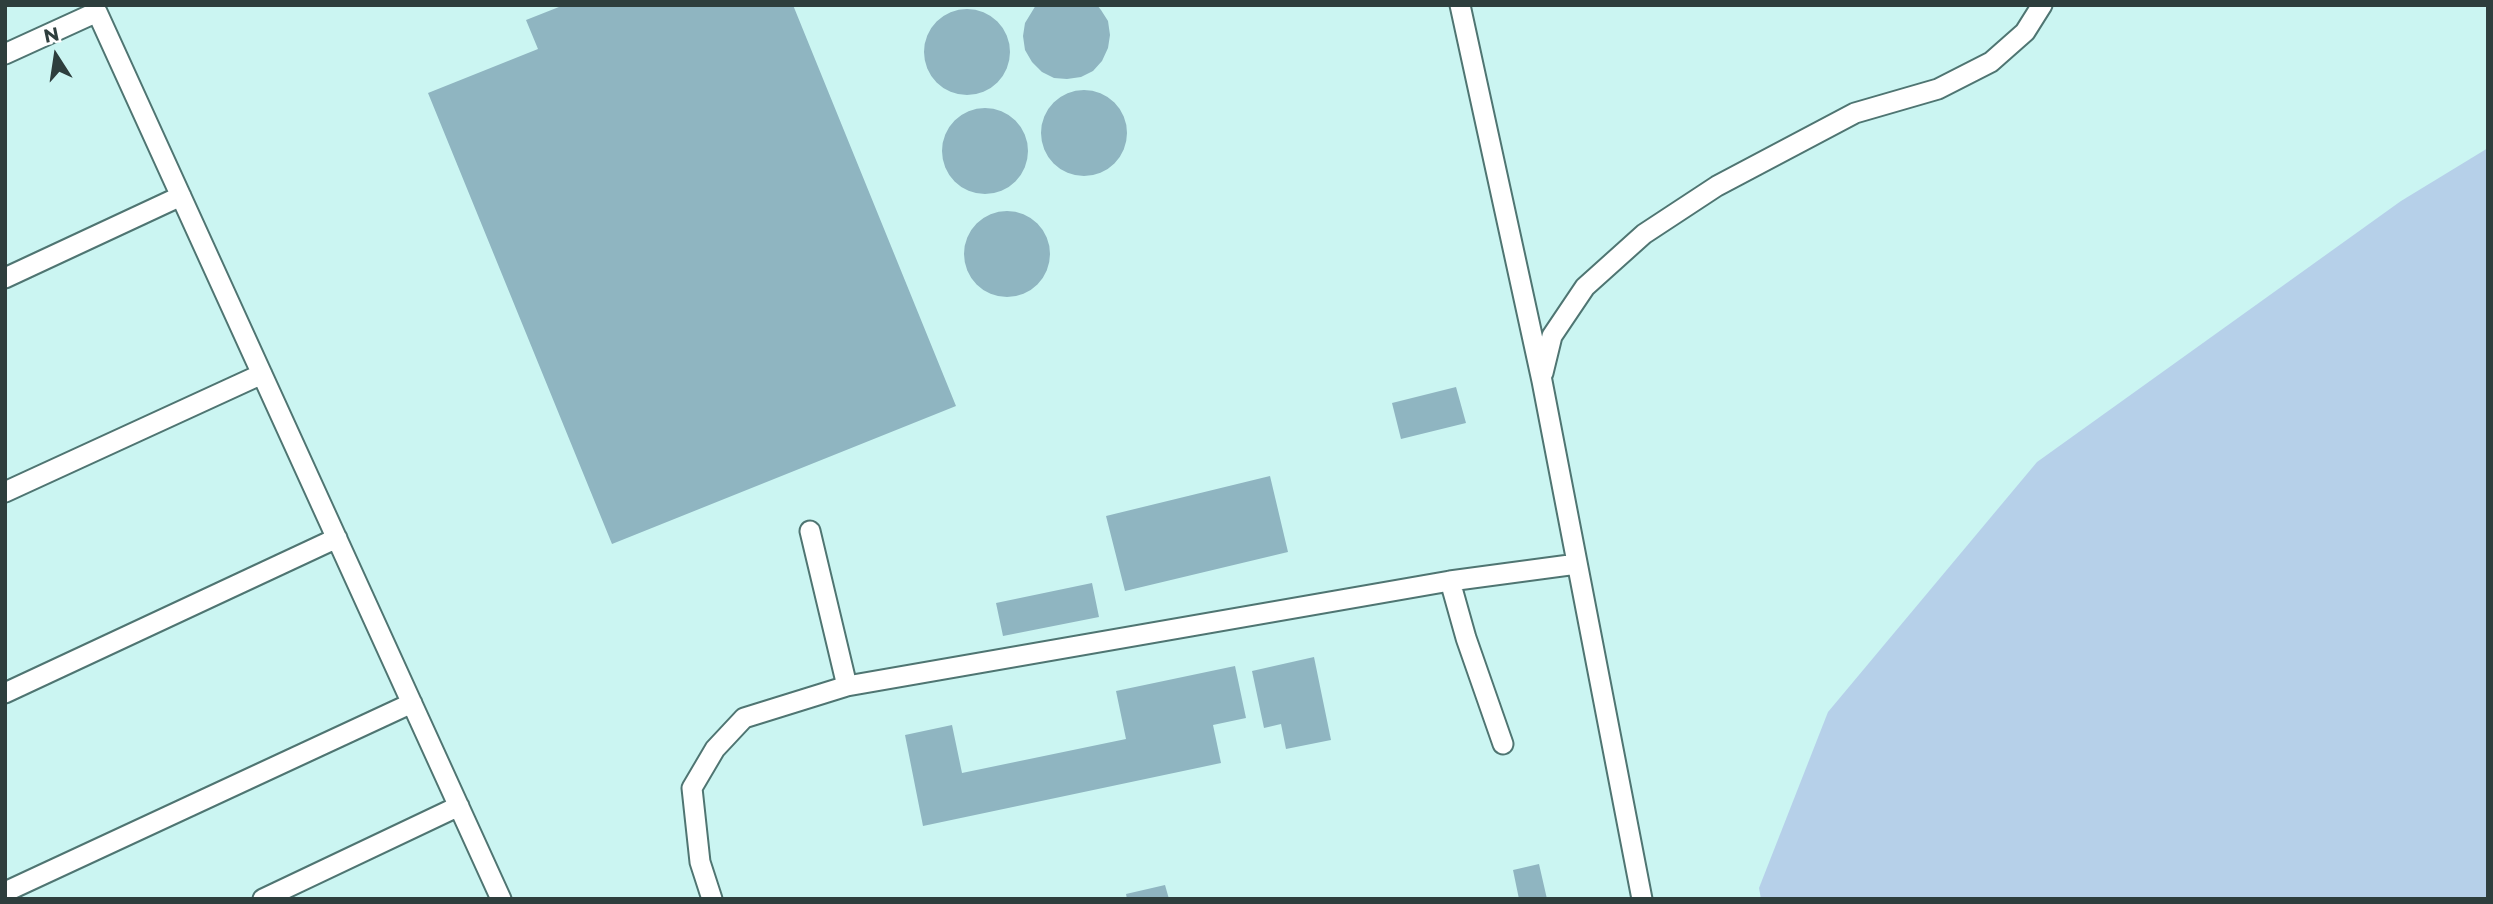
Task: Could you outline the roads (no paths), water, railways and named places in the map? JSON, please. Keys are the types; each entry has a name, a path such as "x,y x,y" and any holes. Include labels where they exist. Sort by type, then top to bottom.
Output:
{"lane":[{"path":"1460,5 1542,381 1642,899"},
{"path":"1542,381 1552,337 1585,287 1644,234 1717,186 1855,114 1938,89 1991,62 2025,32 2042,5"},
{"path":"5,54 97,12 501,899"},
{"path":"5,278 181,196"},
{"path":"5,492 262,374"},
{"path":"810,531 847,686"},
{"path":"5,693 337,538"},
{"path":"712,899 699,862 692,788 715,749 744,718 847,686 1450,581 1577,564"},
{"path":"1450,581 1466,639 1503,744"},
{"path":"5,892 412,703"},
{"path":"263,899 459,806"}],"water":[{"path":"2488,148 2488,899 1761,899 1759,888 1828,712 2037,462 2401,201"}]}
